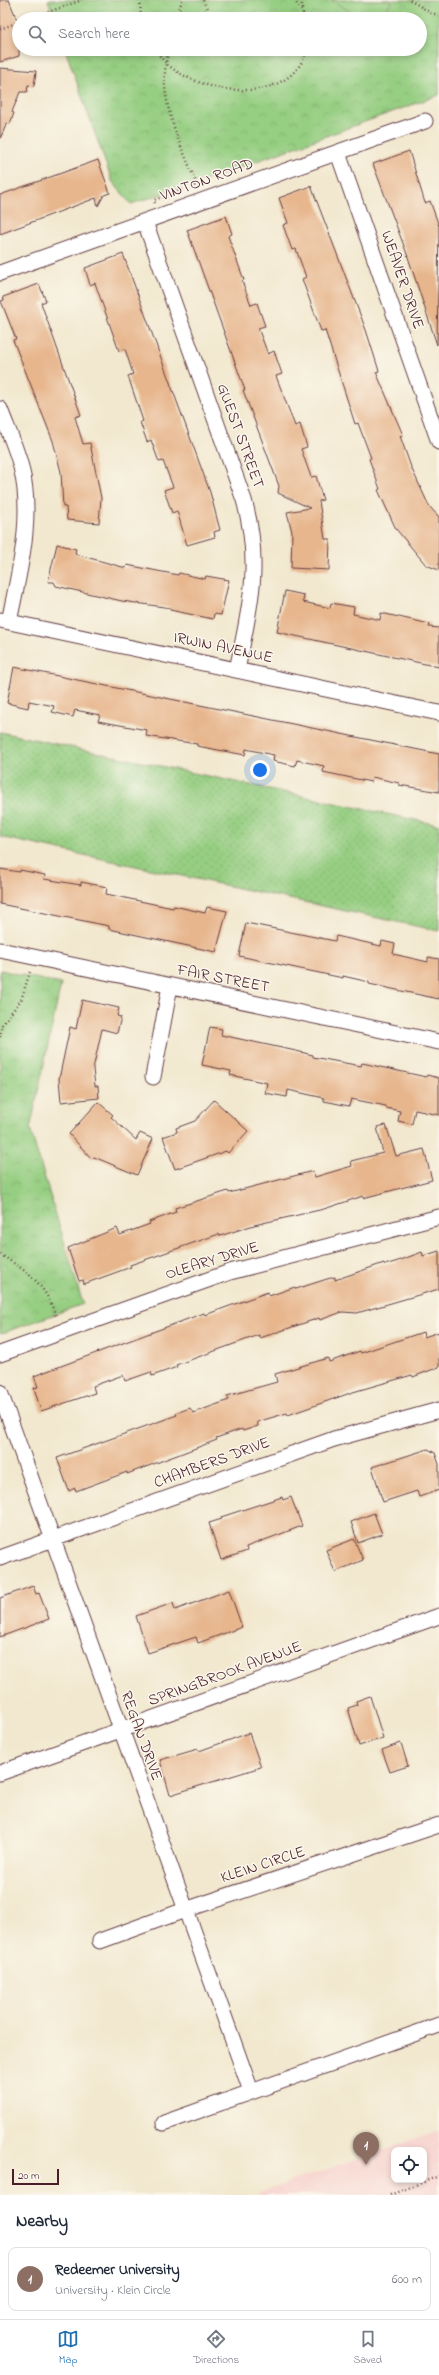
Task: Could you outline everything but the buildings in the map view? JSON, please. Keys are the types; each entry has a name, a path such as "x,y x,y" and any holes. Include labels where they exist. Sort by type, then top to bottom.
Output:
{"street":[{"name":"VINTON ROAD","path":"0,273 425,121"},
{"name":"WEAVER DRIVE","path":"338,153 439,442"},
{"name":"GUEST STREET","path":"145,222 244,500 251,528 254,583 237,670"},
{"path":"0,409 21,466 26,509 21,559 5,621"},
{"name":"IRWIN AVENUE","path":"5,621 439,713"},
{"name":"FAIR STREET","path":"0,950 439,1042"},
{"path":"153,1077 170,986"},
{"name":"OLEARY DRIVE","path":"0,1354 230,1272 439,1217"},
{"name":"REGAN DRIVE","path":"0,1392 120,1730 251,2091"},
{"name":"CHAMBERS DRIVE","path":"0,1558 339,1437 439,1410"},
{"name":"SPRINGBROOK AVENUE","path":"0,1773 439,1616"},
{"name":"KLEIN CIRCLE","path":"100,1942 185,1910 439,1825"},
{"path":"164,2123 439,2025"}],"path":[{"path":"49,12 82,0"},
{"path":"140,0 141,12"},
{"path":"180,12 181,0"},
{"path":"203,0 207,8 205,12"},
{"path":"294,0 302,11"},
{"path":"302,0 302,11"},
{"path":"410,0 431,13 439,15"},
{"path":"0,29 12,25"},
{"path":"160,56 166,63 193,80 211,86 235,91 264,88 286,79 299,67 304,56"},
{"path":"156,205 154,200 197,185 171,116 166,93 166,63 168,56"},
{"path":"0,1037 1,1025 21,1000 30,972"},
{"path":"0,1254 30,1273 47,1293 56,1316"},
{"path":"390,2195 439,2176"}],"shaded area":[{"path":"439,2130 439,2195 253,2195"}],"green space":[{"path":"48,0 439,0 439,95 202,181 131,204 112,181 67,56 427,56 427,12 52,12"},
{"path":"331,0 392,0 385,12 351,12"},
{"path":"0,732 439,825 439,931 0,837"},
{"path":"0,970 61,984 30,1129 83,1304 0,1334"}],"place":[{"name":"Redeemer University","path":"366,2165"}]}
